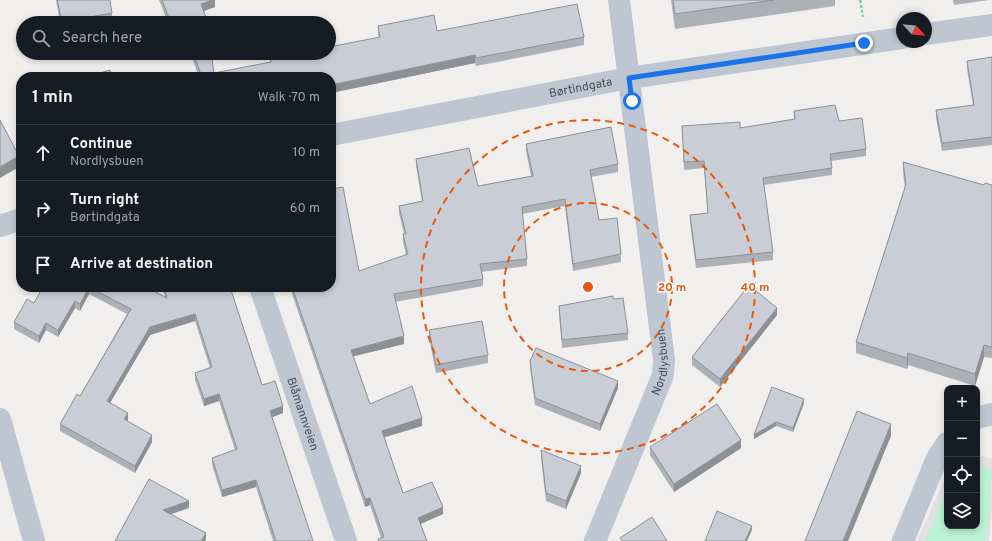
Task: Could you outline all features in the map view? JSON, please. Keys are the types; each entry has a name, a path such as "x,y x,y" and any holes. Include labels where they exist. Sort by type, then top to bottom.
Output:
{"street":[{"name":"Nordlysbuen","path":"595,541 663,375 664,360 619,0"},
{"path":"932,33 992,25"},
{"name":"Børtindgata","path":"336,134 629,78 896,39"},
{"path":"0,226 16,221"},
{"name":"Blåmannveien","path":"262,292 346,541"},
{"path":"980,417 992,414"},
{"path":"0,419 34,541"},
{"path":"903,541 937,458 944,448"}],"path":[{"path":"860,0 863,22"}],"shaded area":[{"path":"980,455 992,459 992,507 989,541 917,541 944,480 944,529 980,529"}],"green space":[{"path":"980,466 992,471 986,541 926,541 944,495 944,529 980,529"}],"building":[{"path":"57,0 110,0 112,13 95,16 61,16"},
{"path":"162,0 213,0 201,4 205,16 168,16"},
{"path":"673,0 774,0 675,14"},
{"path":"577,4 584,37 476,58 475,55 336,84 336,72 219,72 271,62 270,60 336,60 336,46 380,37 378,26 434,15 437,31"},
{"path":"992,57 992,137 942,143 936,110 974,105 967,61"},
{"path":"196,60 212,60 214,72 200,72"},
{"path":"835,105 839,121 862,118 866,149 830,154 832,168 763,178 773,252 696,260 690,215 708,213 704,161 684,162 682,126 740,122 740,128 795,119 794,111"},
{"path":"0,120 16,150 16,158 0,167"},
{"path":"611,127 618,164 590,170 599,220 617,218 621,254 573,264 565,199 522,207 527,259 480,264 483,279 394,294 404,336 351,350 370,404 412,386 422,418 382,431 403,493 432,482 443,507 418,518 427,541 379,541 378,539 384,537 370,498 365,499 294,292 336,292 336,188 343,187 359,271 408,254 403,234 406,234 399,206 423,201 416,159 469,148 478,186 533,176 526,144"},
{"path":"903,162 984,185 985,183 992,185 992,347 984,345 975,374 908,353 907,358 856,342 906,184"},
{"path":"749,285 777,308 720,379 692,357"},
{"path":"40,292 86,292 80,304 75,301 58,330 46,323 39,336 14,322 27,299 34,303"},
{"path":"99,292 156,292 167,298 165,292 232,292 262,385 275,381 283,406 270,411 313,541 276,541 256,480 222,490 212,458 237,449 219,394 204,399 195,373 212,367 195,314 150,327 107,401 128,413 124,419 152,435 135,466 60,424 77,394 80,396 131,309"},
{"path":"613,296 613,299 623,298 628,333 562,340 559,306"},
{"path":"482,321 488,355 436,365 429,330"},
{"path":"536,348 618,381 600,424 535,398 530,361"},
{"path":"772,387 804,399 793,428 776,422 754,435"},
{"path":"717,404 741,440 674,484 650,447"},
{"path":"857,411 891,424 843,541 805,541"},
{"path":"541,450 581,466 566,501 546,493"},
{"path":"149,479 189,501 163,510 206,533 201,541 115,541"},
{"path":"717,511 752,526 745,541 705,541"},
{"path":"652,517 667,541 622,541 620,538"}],"route":[{"path":"632,101 629,78 864,43"}]}
